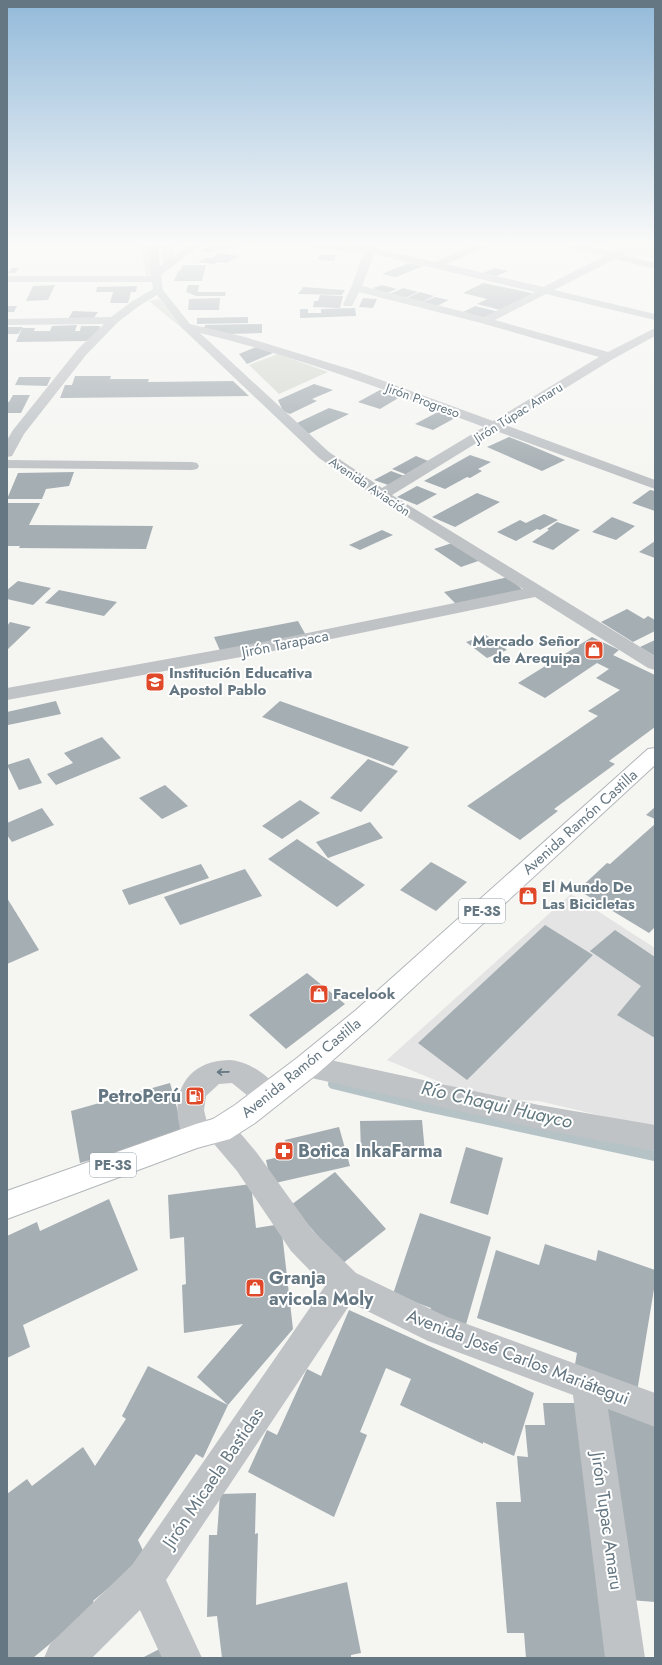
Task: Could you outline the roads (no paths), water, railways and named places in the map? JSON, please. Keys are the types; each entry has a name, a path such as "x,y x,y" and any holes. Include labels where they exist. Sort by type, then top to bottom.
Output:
{"highway":[{"name":"Avenida Ramón Castilla","path":"7,1205 208,1133 268,1096 307,1066 365,1017 655,754"}],"street":[{"path":"7,453 12,433 82,352 111,323"},
{"name":"Avenida Aviación","path":"184,323 324,455 382,495 655,664"},
{"path":"491,323 609,356"},
{"name":"Jirón Progreso","path":"187,327 241,339 355,376 655,484"},
{"name":"Jirón Túpac Amaru","path":"382,495 609,356 655,331"},
{"path":"7,464 192,466"},
{"name":"Jirón Tarapaca","path":"7,694 212,658 440,613 538,591"},
{"path":"307,1066 539,1117 655,1138"},
{"path":"208,1133 190,1116 190,1101 199,1082 216,1072 236,1072 268,1096"},
{"name":"Avenida José Carlos Mariátegui","path":"208,1133 247,1162 302,1241 345,1284 439,1330 655,1410"},
{"name":"Jirón Micaela Bastidas","path":"64,1658 145,1578 345,1284"},
{"name":"Jirón Tupac Amaru","path":"588,1384 625,1658"},
{"path":"145,1578 182,1658"}],"waterway":[{"name":"Río Chaqui Huayco","path":"333,1084 423,1106 655,1156"}],"place":[{"name":"Mercado Señor de Arequipa","path":"594,650"},
{"name":"Institución Educativa Apostol Pablo","path":"155,682"},
{"name":"El Mundo De Las Bicicletas","path":"528,896"},
{"name":"Facelook","path":"319,994"},
{"name":"PetroPerú","path":"195,1096"},
{"name":"Botica InkaFarma","path":"284,1151"},
{"name":"Granja avicola Moly","path":"255,1288"}]}
